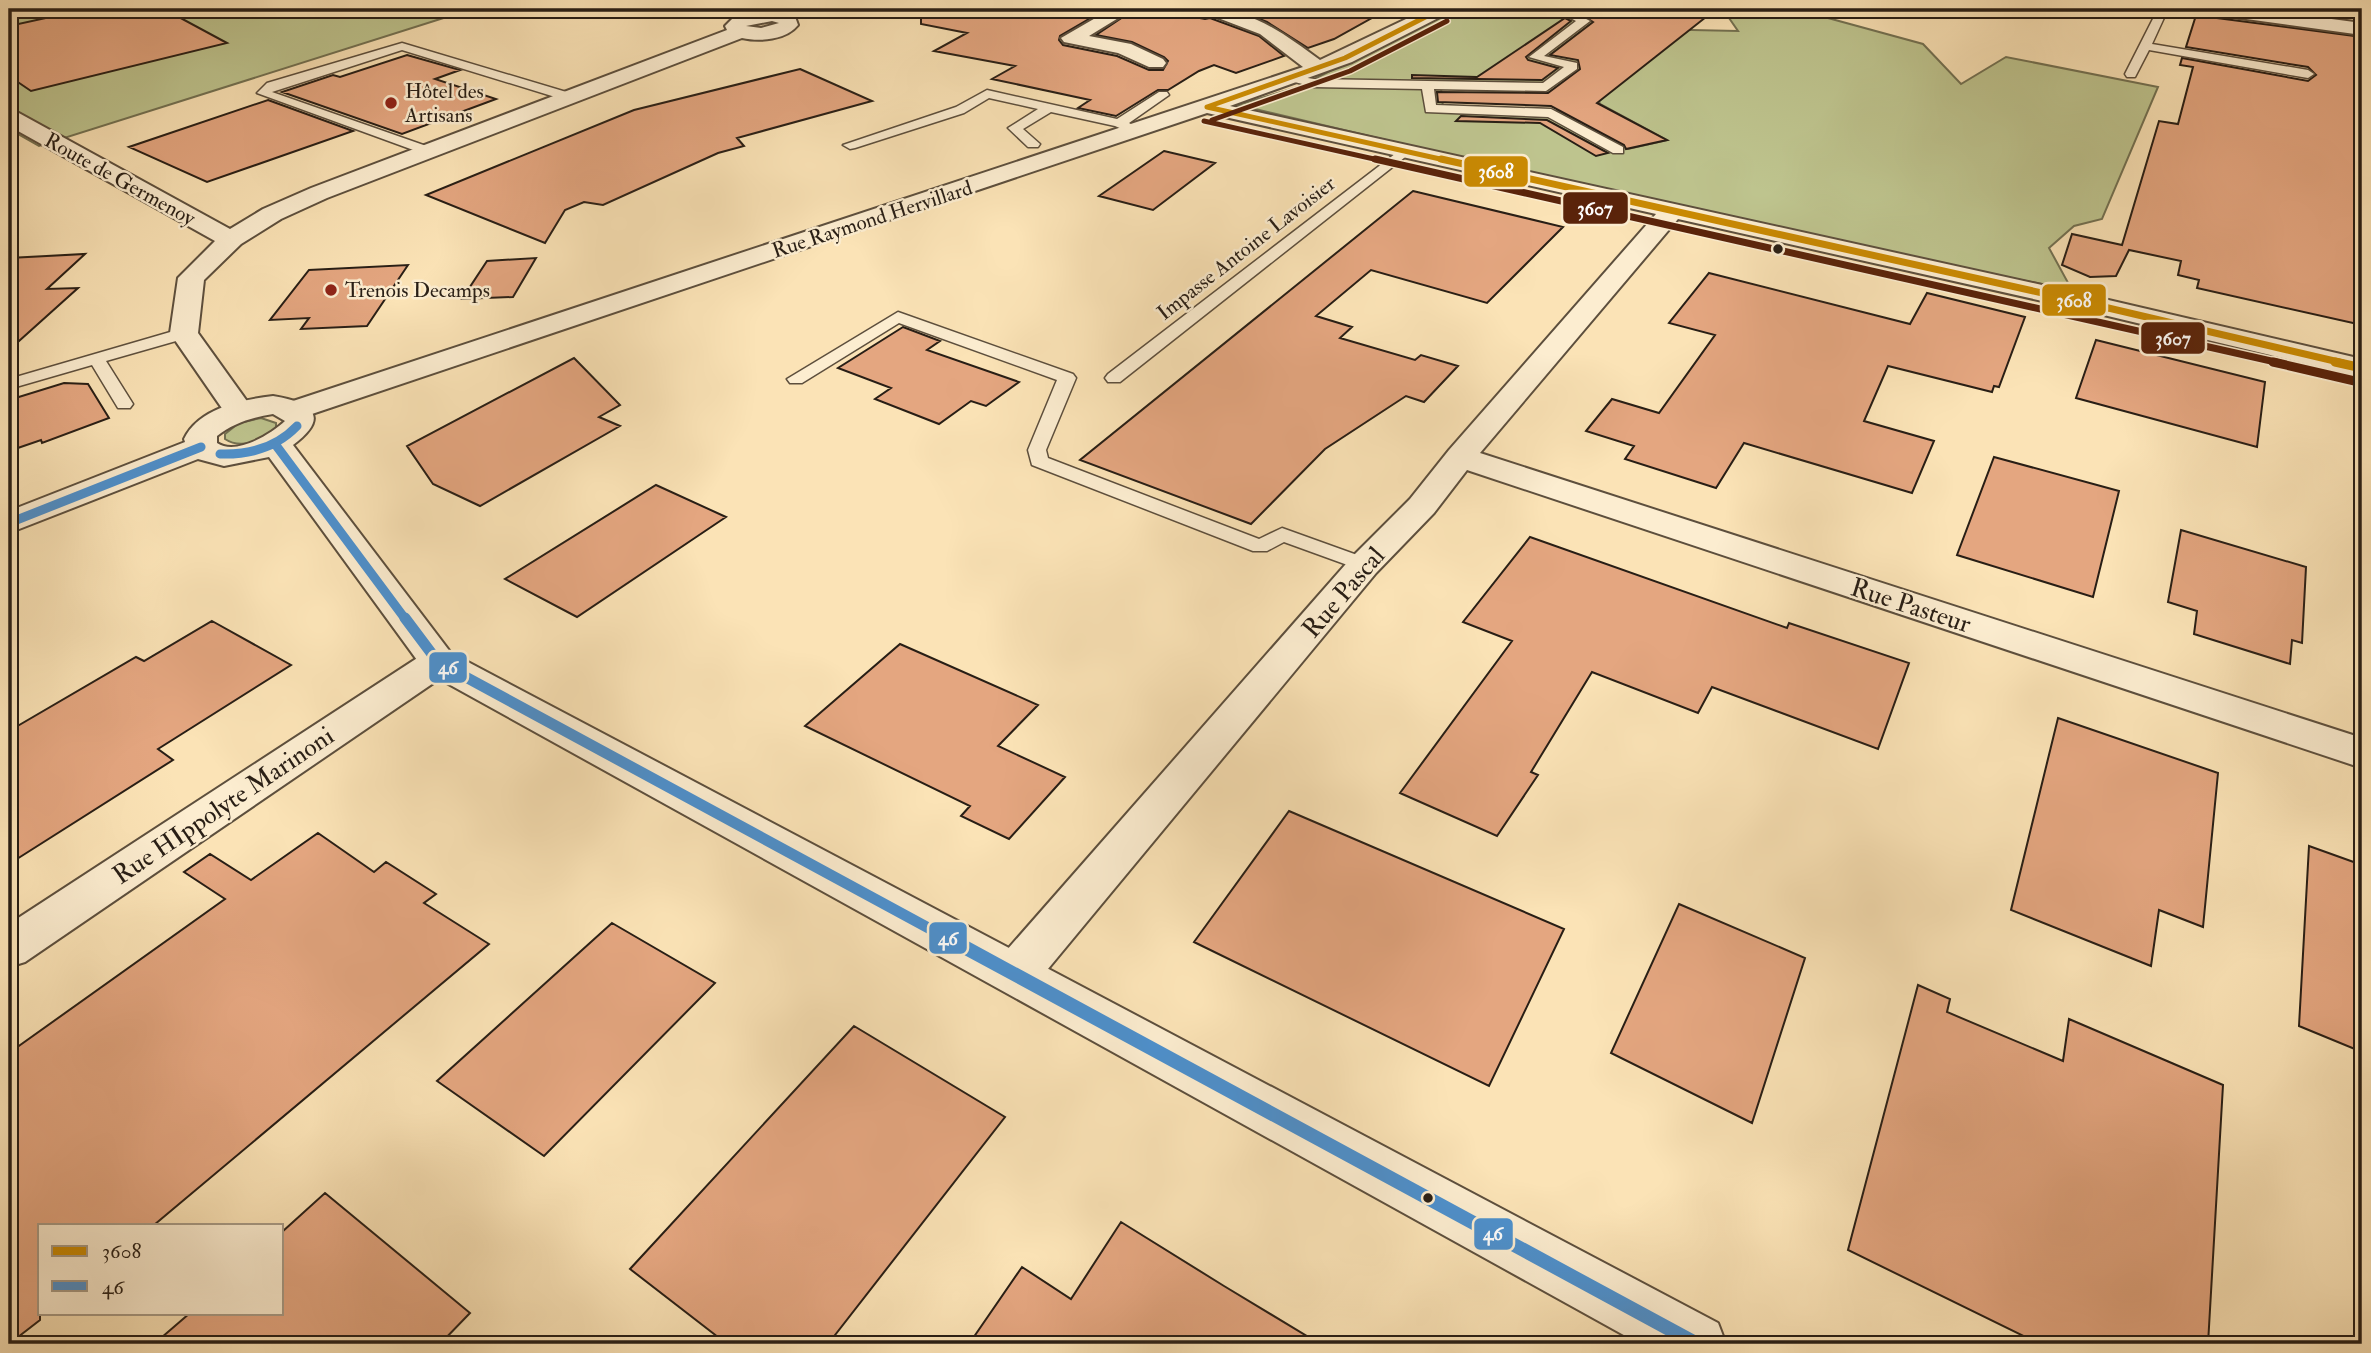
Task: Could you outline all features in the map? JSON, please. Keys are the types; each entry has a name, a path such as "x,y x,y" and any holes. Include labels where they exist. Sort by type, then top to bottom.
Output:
{"street":[{"path":"1124,9 1071,38 1124,48 1156,62"},
{"path":"1212,9 1267,30 1318,68"},
{"name":"Rue Raymond Hervillard","path":"295,410 1127,127 1207,107 1289,79 1396,33 1441,9"},
{"path":"2217,9 2362,29"},
{"path":"239,411 184,333 191,278 232,239 272,214 307,198 427,151 740,32 768,33 789,24 787,18 761,12 736,22 734,26 740,32"},
{"path":"1207,107 1257,122 1361,145 1404,151 2087,303 2362,368"},
{"name":"Route de Germenoy","path":"9,117 232,239"},
{"name":"Rue Pascal","path":"1016,973 1364,565 1422,506 1460,457 1671,212"},
{"path":"273,405 295,410 300,415 296,430 275,444 230,455 207,451 201,447 200,439 204,431 239,411 273,405"},
{"path":"275,444 438,662 1016,973 1681,1340"},
{"path":"9,523 201,447"},
{"name":"Rue Pasteur","path":"1460,457 2362,753"},
{"name":"Rue HIppolyte Marinoni","path":"9,948 438,662"}],"lane":[{"path":"1289,79 1314,83 1546,87 1573,66 1535,57 1584,20 1559,9"},
{"path":"2131,74 2163,9"},
{"path":"427,151 263,93 271,86 402,46 569,97"},
{"path":"2145,46 2308,74"},
{"path":"1428,85 1430,109 1551,113 1618,150"},
{"path":"849,145 960,110 987,94 1127,127 1163,95"},
{"path":"1033,144 1015,128 1049,108"},
{"name":"Impasse Antoine Lavoisier","path":"1114,377 1404,151"},
{"path":"796,379 898,317 1068,378 1037,450 1039,461 1260,547 1282,534 1364,565"},
{"path":"9,384 184,333"},
{"path":"96,358 124,404"}],"green space":[{"path":"9,9 472,9 39,146 9,129"},
{"path":"1449,9 1574,9 1597,20 1597,60 1555,91 1547,93 1441,89 1443,107 1559,111 1628,149 1667,140 1600,104 1599,101 1644,29 1738,31 1729,18 1639,16 1619,9 1789,9 1806,12 1923,44 1961,84 2006,57 2158,87 2102,219 2074,226 2049,248 2072,290 1751,226 1238,105 1301,86"},
{"path":"261,418 276,423 276,428 266,436 245,444 225,439 225,434 239,423"}],"building":[{"path":"87,9 164,9 227,43 31,91 9,76 9,26"},
{"path":"948,9 1106,9 1060,36 1059,40 1063,45 1117,56 1149,70 1163,70 1168,61 1132,42 1096,35 1135,9 1151,9 1210,18 1259,36 1284,56 1236,73 1214,65 1168,90 1158,90 1116,116 1078,108 1090,100 992,79 1015,66 934,51 967,33 921,24 921,16 943,16"},
{"path":"1234,9 1388,9 1334,39 1308,48 1267,22"},
{"path":"1619,9 1639,16 1706,17 1597,103 1667,140 1626,149 1624,145 1551,106 1438,102 1437,92 1548,93 1580,69 1578,60 1550,55 1593,22 1576,11"},
{"path":"2198,9 2206,9 2217,18 2362,37 2362,325 2197,288 2199,280 2178,275 2181,261 2129,250 2116,276 2090,277 2062,265 2072,234 2122,245 2159,121 2178,124 2193,67 2180,65 2182,58 2308,81 2316,75 2308,67 2186,47"},
{"path":"1565,18 1571,21 1526,57 1528,60 1558,68 1542,80 1412,78 1412,75 1477,77"},
{"path":"407,55 460,70 435,79 496,99 402,134 282,92 333,75 340,77"},
{"path":"800,69 872,101 737,138 744,146 718,153 603,205 584,202 565,210 545,243 426,195 634,110"},
{"path":"268,100 353,131 207,182 129,147"},
{"path":"1461,116 1547,120 1608,153 1596,156 1540,123 1456,121"},
{"path":"1164,151 1215,163 1153,210 1099,196"},
{"path":"1413,191 1563,227 1487,303 1371,270 1316,316 1352,327 1340,338 1415,360 1421,355 1458,366 1424,402 1406,396 1325,449 1251,524 1080,460"},
{"path":"85,254 47,289 78,288 9,350 9,258"},
{"path":"536,258 513,297 462,299 487,261"},
{"path":"408,265 367,326 301,329 309,318 270,320 309,270"},
{"path":"1709,273 1910,324 1927,293 2025,317 1999,387 1994,386 1992,392 1888,366 1864,421 1934,441 1912,493 1744,443 1716,488 1625,459 1634,446 1586,431 1612,399 1659,413 1715,335 1669,323"},
{"path":"903,327 940,341 927,350 1019,382 986,406 971,401 939,424 875,399 891,388 838,368"},
{"path":"2096,340 2265,382 2257,447 2076,398"},
{"path":"574,358 620,405 599,417 620,426 480,506 433,484 407,446"},
{"path":"64,383 88,384 109,418 42,443 41,440 9,451 9,400"},
{"path":"1994,457 2119,491 2093,597 1957,555"},
{"path":"656,485 726,517 577,617 505,579"},
{"path":"2181,530 2306,567 2302,643 2292,640 2290,664 2194,634 2197,611 2168,602"},
{"path":"1530,537 1787,628 1789,623 1909,663 1878,749 1712,687 1698,713 1592,672 1531,772 1538,775 1497,836 1400,793 1512,641 1463,622"},
{"path":"212,621 291,665 158,749 173,760 9,864 9,731 136,657 144,661"},
{"path":"900,644 1038,705 998,746 1065,777 1009,839 961,816 970,806 805,726"},
{"path":"2058,718 2218,773 2203,927 2159,910 2151,966 2011,910"},
{"path":"1289,811 1564,929 1489,1086 1194,942"},
{"path":"318,833 374,872 386,862 436,894 424,903 489,944 155,1224 38,1224 40,1320 9,1344 9,1053 225,899 184,872 210,854 251,880"},
{"path":"2309,846 2362,865 2362,1052 2299,1026"},
{"path":"1679,904 1805,958 1752,1123 1611,1053"},
{"path":"612,923 715,983 544,1156 437,1081"},
{"path":"1918,985 1950,999 1947,1012 2063,1061 2069,1019 2223,1085 2208,1344 2040,1344 1848,1250"},
{"path":"854,1026 1005,1117 828,1344 727,1344 630,1269"},
{"path":"325,1193 470,1313 440,1344 154,1344 189,1314 284,1314 284,1230"},
{"path":"1121,1222 1320,1344 969,1344 1022,1267 1071,1299"}],"transit line":[{"name":"3608","path":"1207,107 1345,58 1441,9"},
{"name":"3607","path":"1212,120 1350,71 1447,21"},
{"name":"3608","path":"1207,107 2087,303 2362,368"},
{"name":"3607","path":"1204,121 2084,317 2359,382"},
{"name":"46","path":"220,454 241,454 262,449 281,440 297,426"},
{"name":"46","path":"275,444 438,662 1697,1344"},
{"name":"46","path":"9,523 201,447"}],"place":[{"name":"Hôtel des Artisans","path":"391,103"},
{"name":"Trenois Decamps","path":"331,290"}]}
